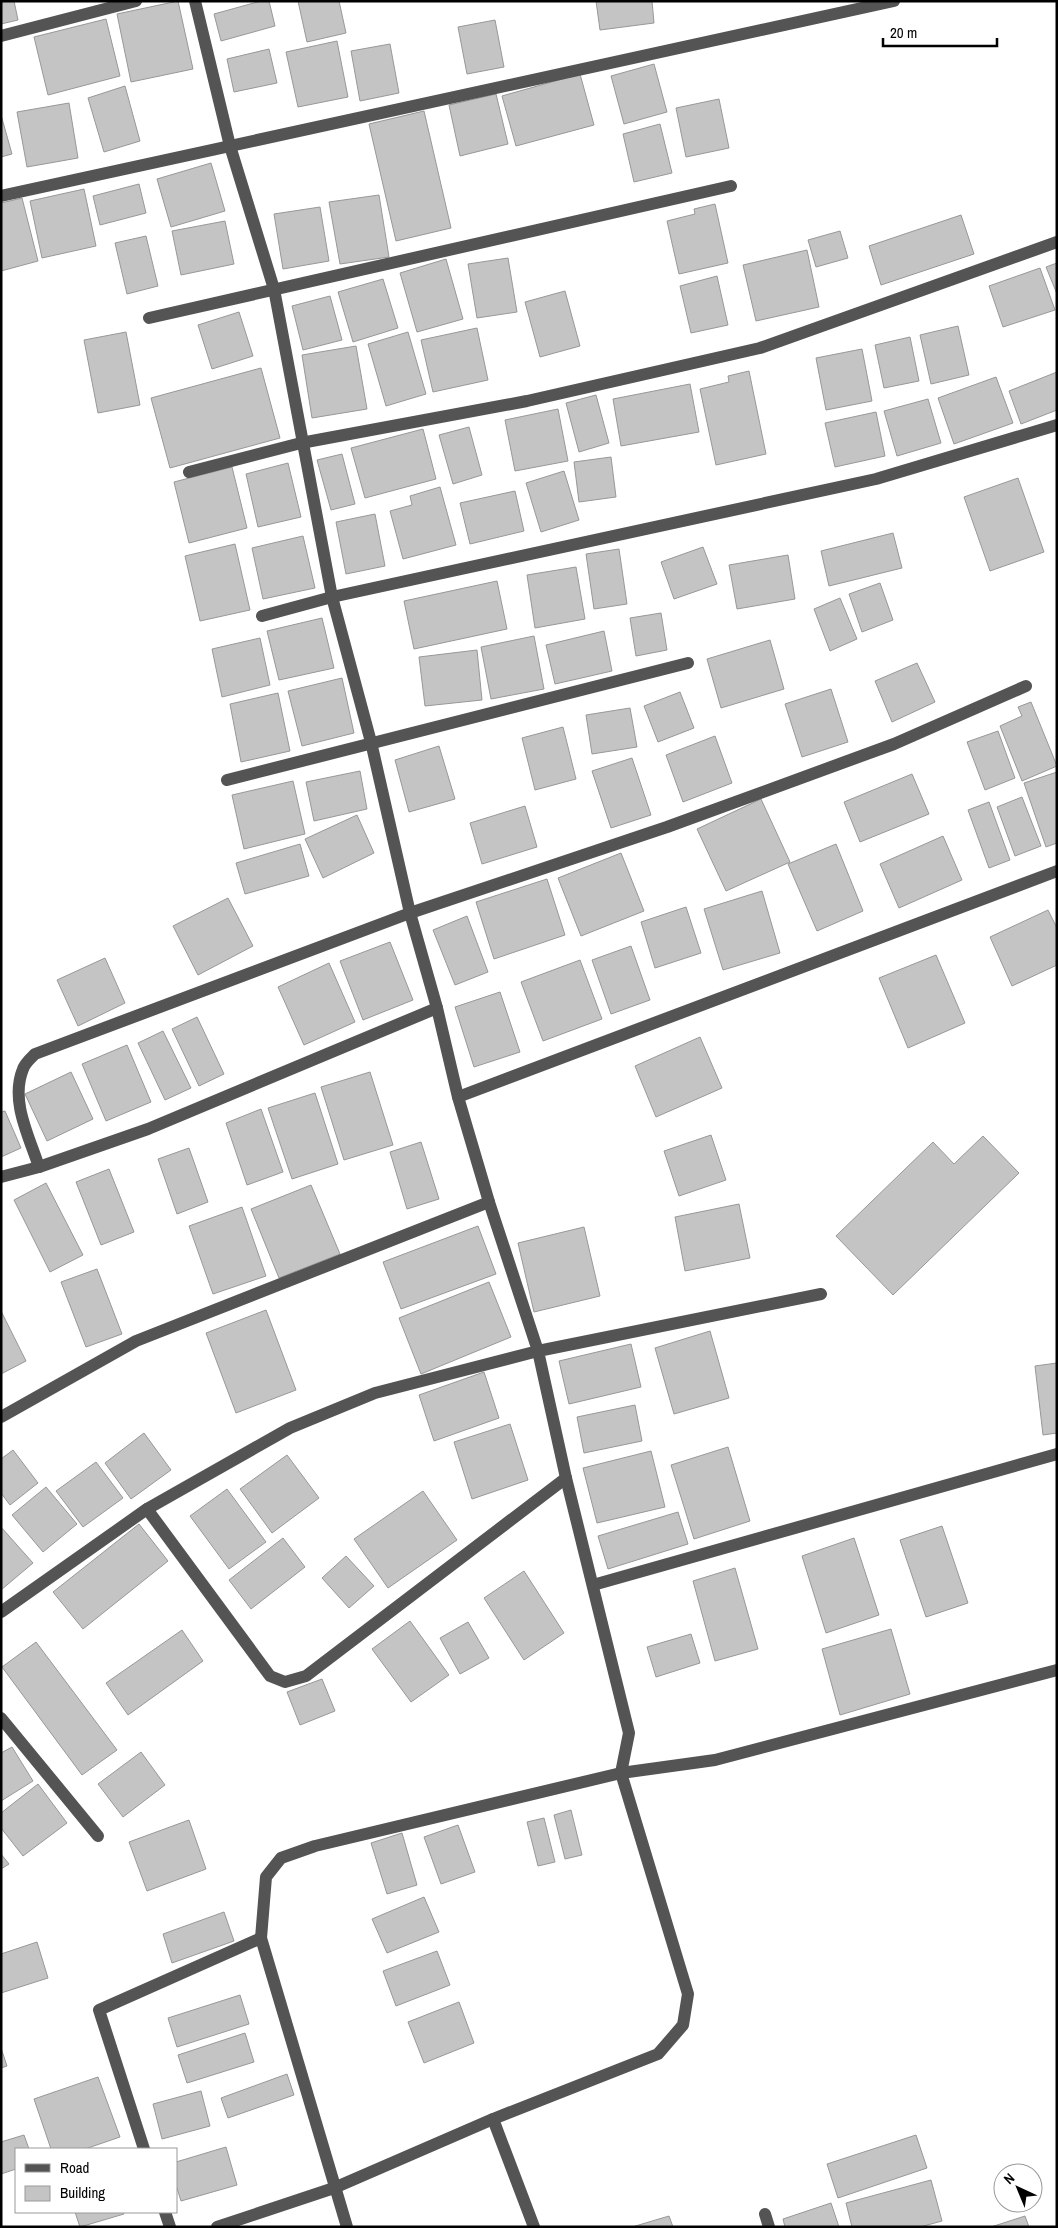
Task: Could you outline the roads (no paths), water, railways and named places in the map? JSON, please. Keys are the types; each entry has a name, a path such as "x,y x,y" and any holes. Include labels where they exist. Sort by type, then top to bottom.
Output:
{"street":[{"path":"1,36 136,1"},
{"path":"195,1 230,146 274,289 332,596 371,742 410,913 437,1008 458,1097 489,1202 538,1350 566,1478 629,1733 621,1773 688,1994 683,2025 658,2054 493,2119 334,2188 217,2227"},
{"path":"1,196 894,1"},
{"path":"149,318 731,186"},
{"path":"189,472 302,443 527,402 760,348 1057,242"},
{"path":"262,616 332,596 876,479 1057,425"},
{"path":"227,780 688,663"},
{"path":"39,1167 19,1106 17,1091 23,1067 35,1054 410,913 667,828 867,754 1026,686"},
{"path":"458,1097 1057,871"},
{"path":"1,1177 39,1167 148,1129 437,1008"},
{"path":"1,1417 136,1341 489,1202"},
{"path":"1,1612 147,1509 290,1428 375,1393 538,1350 821,1294"},
{"path":"593,1585 1057,1454"},
{"path":"147,1509 270,1676 285,1682 306,1676 566,1478"},
{"path":"347,2227 261,1938 266,1877 281,1858 315,1846 621,1773 715,1760 1057,1670"},
{"path":"1,1718 98,1836"},
{"path":"144,2148 99,2010 261,1938"},
{"path":"493,2119 534,2227"},
{"path":"165,2213 170,2227"},
{"path":"764,2214 768,2227"}]}
